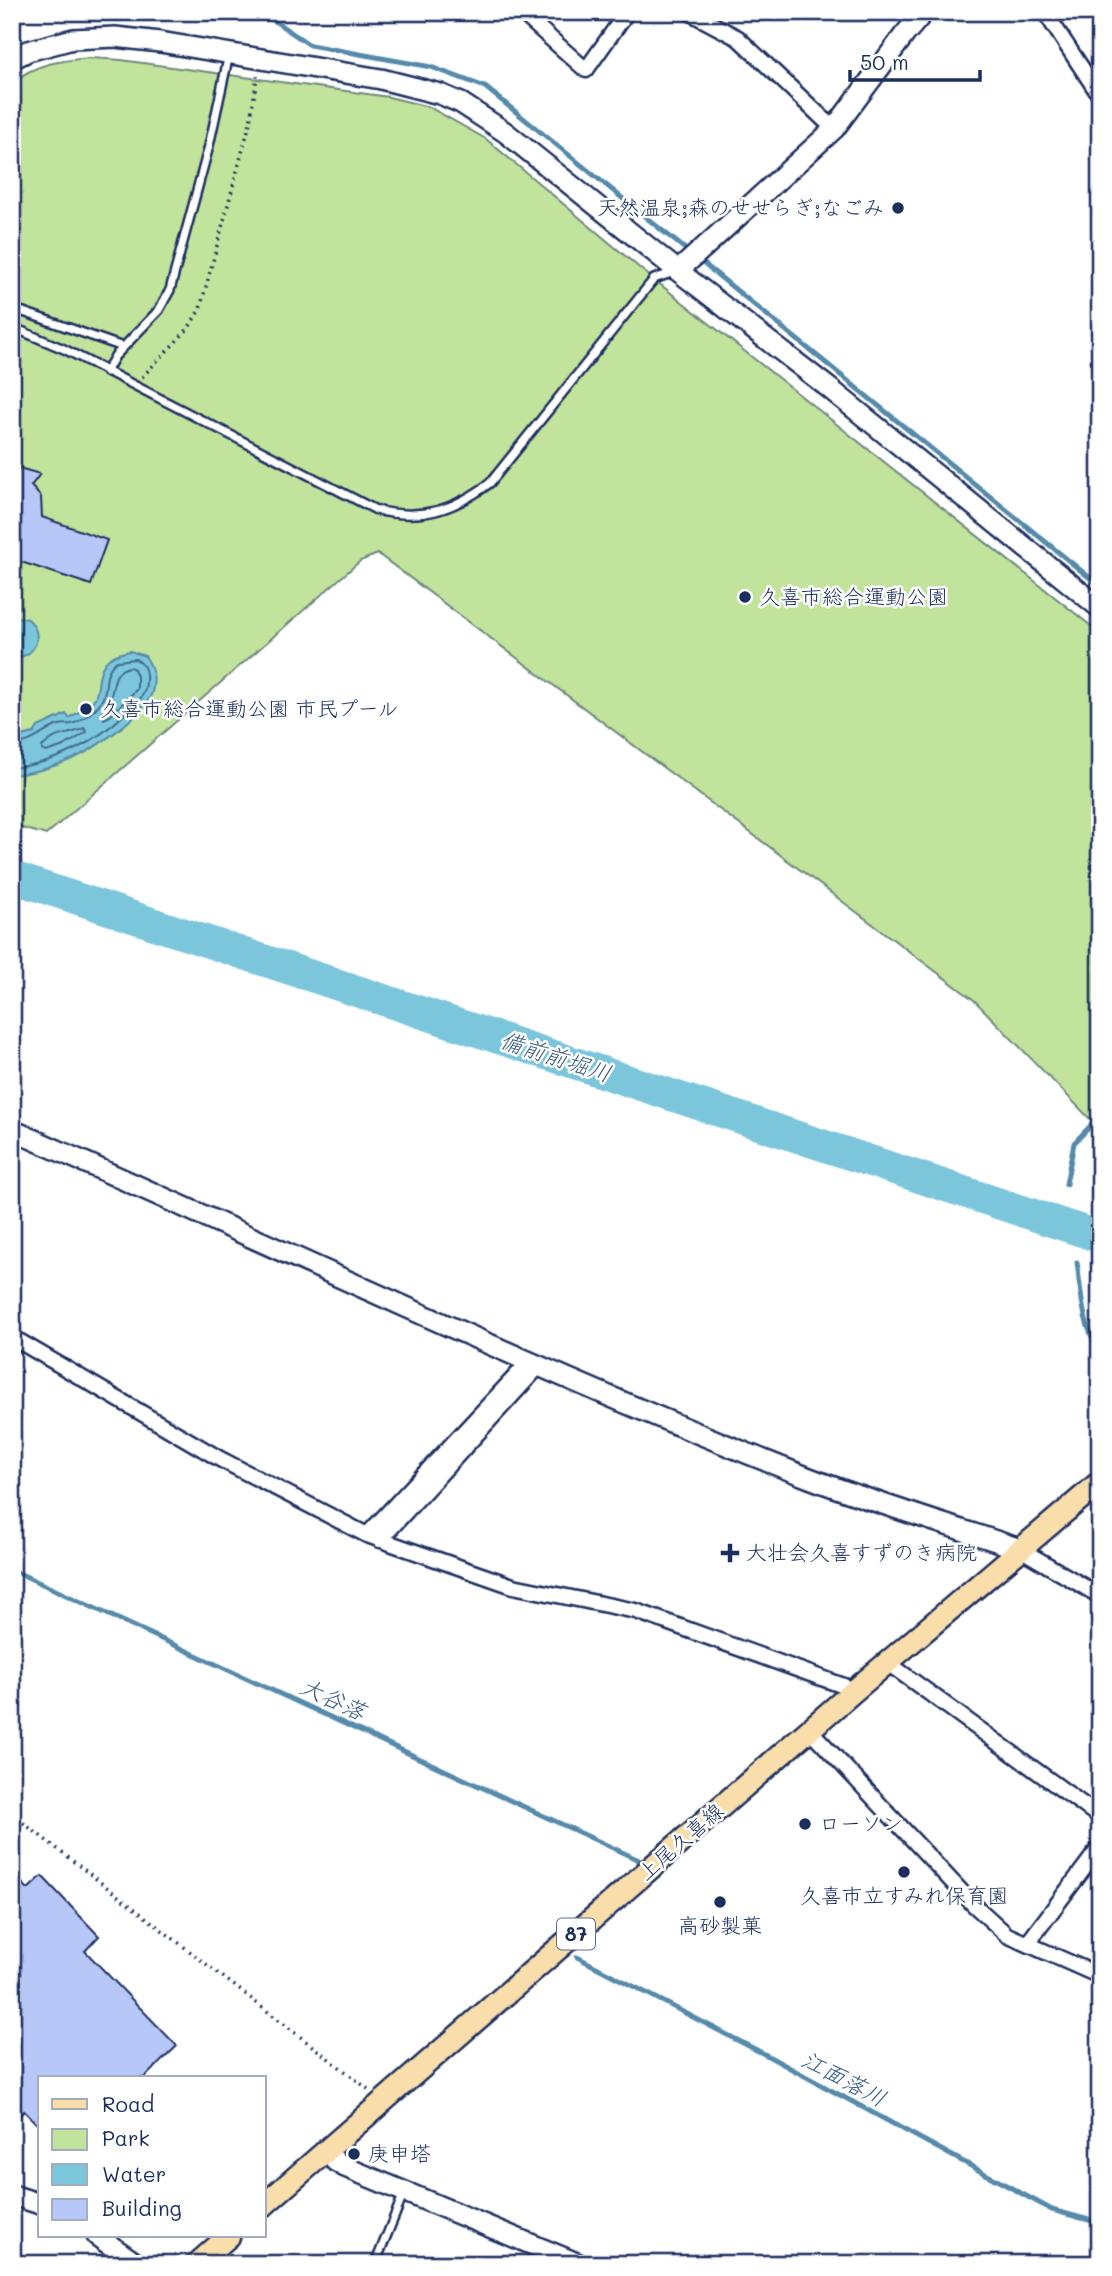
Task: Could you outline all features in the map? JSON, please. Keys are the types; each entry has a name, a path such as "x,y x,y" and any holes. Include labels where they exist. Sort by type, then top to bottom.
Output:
{"main road":[{"name":"上尾久喜線","path":"266,2203 855,1690 1100,1482"},
{"path":"197,2264 227,2238"}],"street":[{"path":"521,12 586,70 627,12"},
{"path":"689,12 738,38 834,129"},
{"path":"678,271 834,129 924,12"},
{"path":"1045,12 1100,96"},
{"path":"12,59 28,51 73,39 115,37 381,79 440,94 461,103 505,132 829,388 1100,608"},
{"path":"12,1130 534,1364 812,1478 900,1511 1020,1549 1100,1596"},
{"path":"12,1337 220,1459 374,1537 513,1586 636,1611 855,1690"},
{"path":"374,1537 534,1364"},
{"path":"888,1662 1100,1817"},
{"path":"810,1730 974,1904 1007,1935 1100,1976"},
{"path":"1027,1944 1100,1847"},
{"path":"327,2150 335,2161 345,2167 579,2264"},
{"path":"12,2195 38,2203"},
{"path":"100,2238 137,2264"}],"lane":[{"path":"106,372 115,356 159,310 170,290 209,146 229,54"},
{"path":"12,327 64,349 376,510 398,516 451,508 470,499 490,483 654,279 678,271"},
{"path":"12,308 123,347"},
{"path":"374,2264 405,2192"}],"path":[{"path":"134,386 188,329 200,309 250,123 256,97 257,76"},
{"path":"12,1814 382,2102"}],"green space":[{"name":"久喜市総合運動公園","path":"92,58 389,97 429,107 486,139 642,270 1100,633 1100,1113 1091,1120 974,1000 378,554 360,561 46,835 12,825 12,83 40,67"}],"water":[{"path":"12,616 28,619 37,638 32,650 27,654 12,658"},
{"path":"130,651 145,656 153,678 152,692 140,711 117,731 80,755 49,768 12,775 12,738 34,733 38,727 66,714 69,718 91,703 96,696 100,672 105,663 113,656"}],"building":[{"path":"12,466 40,474 31,486 41,497 42,517 107,540 91,585 12,559"},
{"path":"12,1873 28,1889 42,1876 99,1936 85,1951 177,2046 146,2076 38,2076 38,2125 24,2111 12,2123"},
{"path":"12,1873 28,1889 42,1876 99,1936 85,1951 177,2046 146,2076 38,2076 38,2125 24,2111 12,2123"}],"waterway":[{"path":"266,12 267,16 310,45 431,67 485,87 690,253"},
{"path":"698,259 1100,586"},
{"name":"備前前堀川","path":"12,877 1100,1237"},
{"path":"1066,1184 1074,1143 1100,1116"},
{"path":"1077,1262 1086,1319 1100,1350"},
{"name":"大谷落","path":"12,1570 639,1860"},
{"name":"江面落川","path":"577,1957 768,2056 1052,2210 1100,2223"}],"place":[{"name":"天然温泉;森のせせらぎ;なごみ","path":"898,208"},
{"name":"久喜市総合運動公園","path":"745,597"},
{"name":"久喜市総合運動公園 市民プール","path":"86,709"},
{"name":"大壮会久喜すずのき病院","path":"730,1553"},
{"name":"ローソン","path":"805,1824"},
{"name":"久喜市立すみれ保育園","path":"904,1872"},
{"name":"高砂製菓","path":"720,1902"},
{"name":"庚申塔","path":"354,2154"}]}
